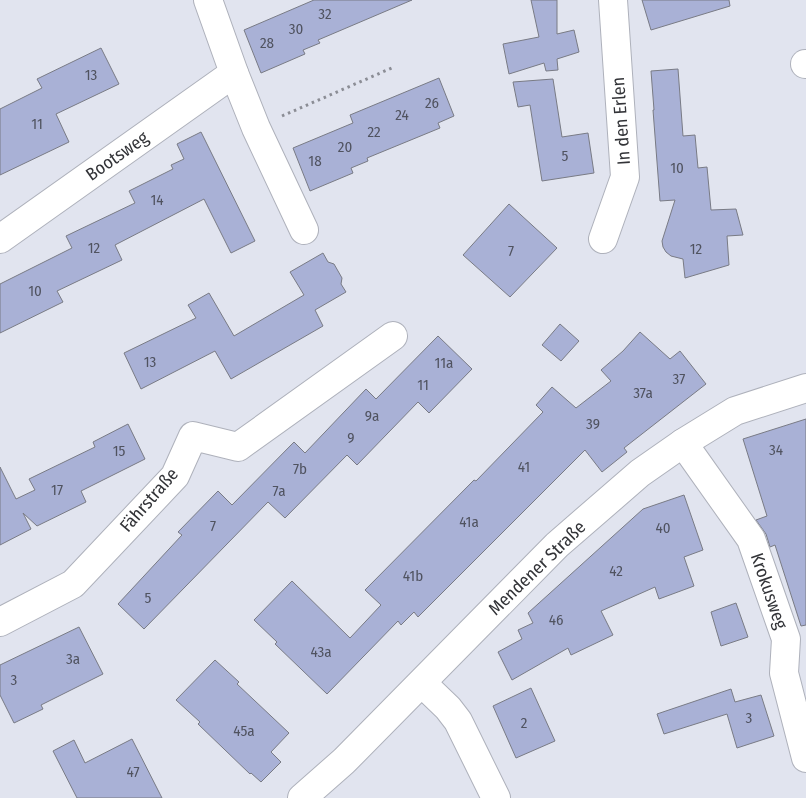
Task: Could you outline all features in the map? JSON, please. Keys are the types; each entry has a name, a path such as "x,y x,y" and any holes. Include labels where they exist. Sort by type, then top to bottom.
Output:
{"street":[{"path":"208,0 256,128 304,230"},
{"name":"In den Erlen","path":"603,239 625,177 613,0"},
{"name":"Bootsweg","path":"0,239 234,73"},
{"name":"Fährstraße","path":"0,622 73,584 174,476 193,436 238,446 392,336"},
{"name":"Mendener Straße","path":"302,798 344,761 557,545 640,473 683,443 735,411 806,388"},
{"name":"Krokusweg","path":"683,443 751,539 786,639 784,674 806,758"},
{"path":"422,683 444,703 458,721 496,798"}],"path":[{"path":"256,128 394,67"}],"building":[{"path":"314,0 412,0 318,40 320,43 303,50 305,54 261,73 244,30"},
{"path":"531,0 557,0 557,34 574,30 579,52 557,59 558,70 546,71 544,63 509,74 503,44 539,37"},
{"path":"642,0 729,0 730,6 651,30"},
{"path":"101,48 119,84 56,114 69,142 0,175 0,109 42,88 37,79"},
{"path":"678,69 683,136 695,135 698,168 707,167 711,210 736,209 743,235 727,236 729,265 685,278 683,259 671,256 666,252 662,241 675,200 660,201 651,71"},
{"path":"439,78 454,116 438,123 440,128 367,158 368,161 351,168 353,173 310,191 293,148 353,123 350,115"},
{"path":"553,79 562,137 588,133 594,173 542,181 530,105 518,107 513,82"},
{"path":"201,132 255,241 231,253 204,199 115,245 122,260 57,291 63,302 0,333 0,284 72,248 66,236 135,203 129,191 173,169 171,165 184,159 177,144"},
{"path":"509,204 557,248 510,297 463,255"},
{"path":"323,253 328,262 334,264 342,278 341,284 346,292 315,310 323,326 231,379 215,351 141,389 124,353 196,318 188,305 209,293 234,336 304,295 290,272"},
{"path":"560,324 579,341 561,361 542,345"},
{"path":"640,332 670,359 680,351 706,384 624,448 627,452 602,472 585,450 418,617 414,612 401,625 398,621 327,694 275,644 277,642 254,620 292,581 350,638 381,605 365,590 543,412 536,405 552,387 576,408 611,381 601,370 623,351"},
{"path":"438,336 472,369 429,413 418,402 357,465 347,455 285,518 268,502 144,629 118,604 182,535 178,532 218,491 232,505 294,442 305,453 366,389 376,399"},
{"path":"806,419 806,625 801,626 775,545 770,547 766,534 756,520 767,516 743,439"},
{"path":"128,424 145,459 81,491 86,502 37,526 23,513 31,529 0,545 0,467 16,499 35,490 29,479 95,447 93,442"},
{"path":"684,495 703,550 684,557 694,586 659,599 655,587 601,611 613,635 571,655 568,648 512,680 498,652 522,639 518,630 533,623 528,613 643,509"},
{"path":"736,603 748,637 721,646 711,612"},
{"path":"79,627 103,674 41,705 43,709 14,723 0,695 0,665"},
{"path":"215,660 239,682 237,684 289,733 271,752 281,762 261,782 250,774 198,724 200,722 176,700"},
{"path":"531,688 555,741 516,758 493,706"},
{"path":"731,689 735,702 761,695 774,736 737,748 727,714 664,734 657,714"},
{"path":"132,739 162,798 77,798 53,751 74,740 85,763"}]}
